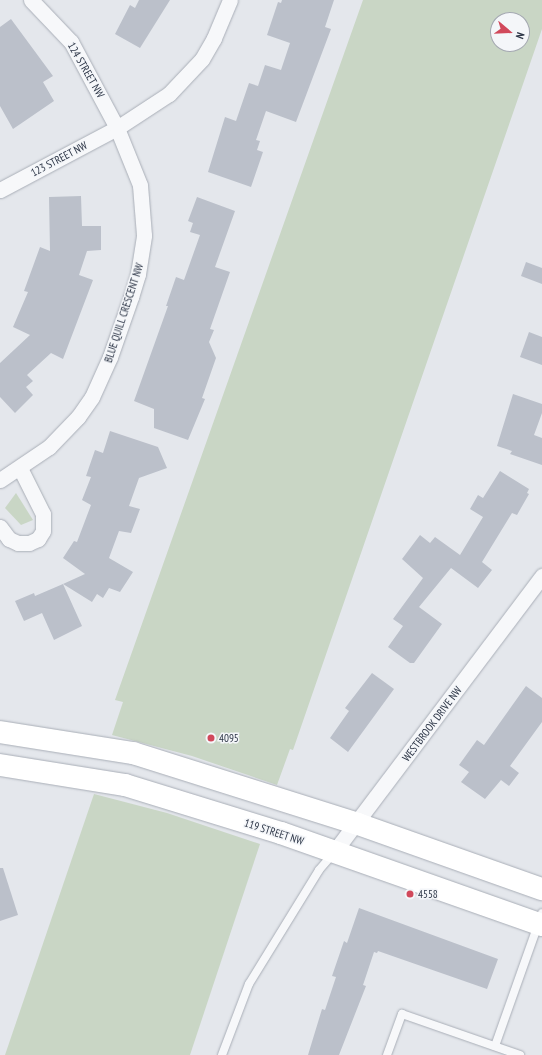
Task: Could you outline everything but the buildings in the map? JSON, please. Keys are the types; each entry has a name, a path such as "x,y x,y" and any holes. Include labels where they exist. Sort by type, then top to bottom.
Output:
{"main road":[{"path":"0,732 133,753 358,824 542,888"},
{"name":"119 STREET NW","path":"0,765 125,785 541,920"}],"street":[{"name":"124 STREET NW","path":"31,0 71,42 117,128"},
{"name":"123 STREET NW","path":"0,190 117,128 164,98 188,74 214,38 230,0"},
{"name":"BLUE QUILL CRESCENT NW","path":"0,480 20,468 64,433 92,397 110,358 138,274 144,235 143,200 135,168 117,128"},
{"path":"0,528 9,539 18,543 29,543 38,539 43,531 43,514 20,468"},
{"name":"WESTBROOK DRIVE NW","path":"529,594 542,569"},
{"name":"WESTBROOK DRIVE NW","path":"334,852 358,824 542,576"}],"lane":[{"path":"222,1055 249,984 319,870 334,852"},
{"path":"495,1046 541,920"},
{"path":"387,1055 402,1014 520,1055"}],"green space":[{"path":"363,0 542,0 542,29 293,750 290,749 277,785 192,756 112,735 123,702 115,700"},
{"path":"16,493 33,520 21,525 5,508"},
{"path":"94,794 167,813 260,844 190,1055 5,1055"}],"place":[{"name":"4095","path":"211,738"},
{"name":"4558","path":"410,894"}]}
